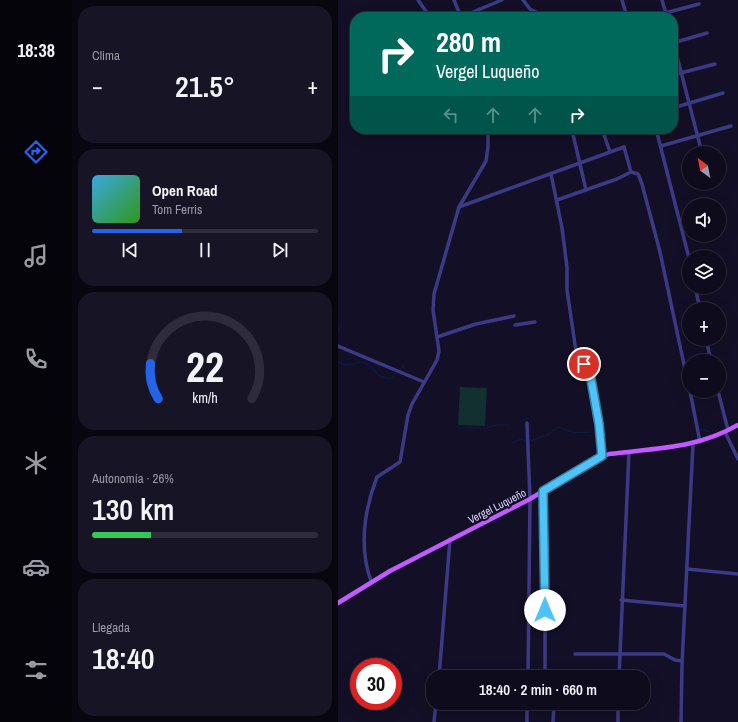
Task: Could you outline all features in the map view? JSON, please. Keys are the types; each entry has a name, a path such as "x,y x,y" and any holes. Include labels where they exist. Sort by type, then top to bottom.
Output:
{"main road":[{"name":"Vergel Luqueño","path":"338,603 371,582 450,539 530,499 602,456 693,444 727,431 738,425"}],"street":[{"path":"418,0 426,12"},
{"path":"454,0 459,12"},
{"path":"473,12 502,0"},
{"path":"523,0 530,9 536,12"},
{"path":"622,0 626,12"},
{"path":"662,0 665,12"},
{"path":"675,12 699,4"},
{"path":"678,41 707,33"},
{"path":"678,61 700,146"},
{"path":"678,74 715,64"},
{"path":"678,106 723,93"},
{"path":"661,146 731,126"},
{"path":"371,582 363,535 372,494 379,475 396,466 400,462 408,415 436,360 439,351 433,301 459,207 486,161 488,134"},
{"path":"573,134 586,190"},
{"path":"604,134 610,152"},
{"path":"657,134 687,250"},
{"path":"459,207 624,147 631,172"},
{"path":"557,200 617,179 631,172 638,174 642,184 668,290 682,355"},
{"path":"551,174 562,228 567,267 567,290 575,349 578,365 584,364 589,368 599,424 602,456"},
{"path":"437,338 476,324 514,316"},
{"path":"515,325 535,322"},
{"path":"338,346 424,382"},
{"path":"691,398 700,442"},
{"path":"720,398 727,431 738,458"},
{"path":"527,423 530,499 528,670"},
{"path":"681,722 682,661 693,444"},
{"path":"618,670 629,452"},
{"path":"543,491 546,555 545,670"},
{"path":"440,670 450,539"},
{"path":"687,569 738,574"},
{"path":"621,600 685,606"},
{"path":"575,654 664,654 675,660 682,661"},
{"path":"434,722 435,710"},
{"path":"527,710 527,722"},
{"path":"553,722 554,710"},
{"path":"618,710 618,722"}],"green space":[{"path":"460,387 487,388 485,426 458,425"}],"waterway":[{"path":"338,331 341,326"},
{"path":"338,362 346,365 362,362 370,365 379,376 390,379 398,372"},
{"path":"400,370 404,365"},
{"path":"458,428 487,428 495,425 510,425"},
{"path":"530,441 547,435 558,427 575,433 590,432"},
{"path":"700,429 710,432"},
{"path":"512,443 521,439 526,441"}],"route":[{"path":"545,610 546,555 543,491 602,456 599,424 589,368 584,364"}]}
